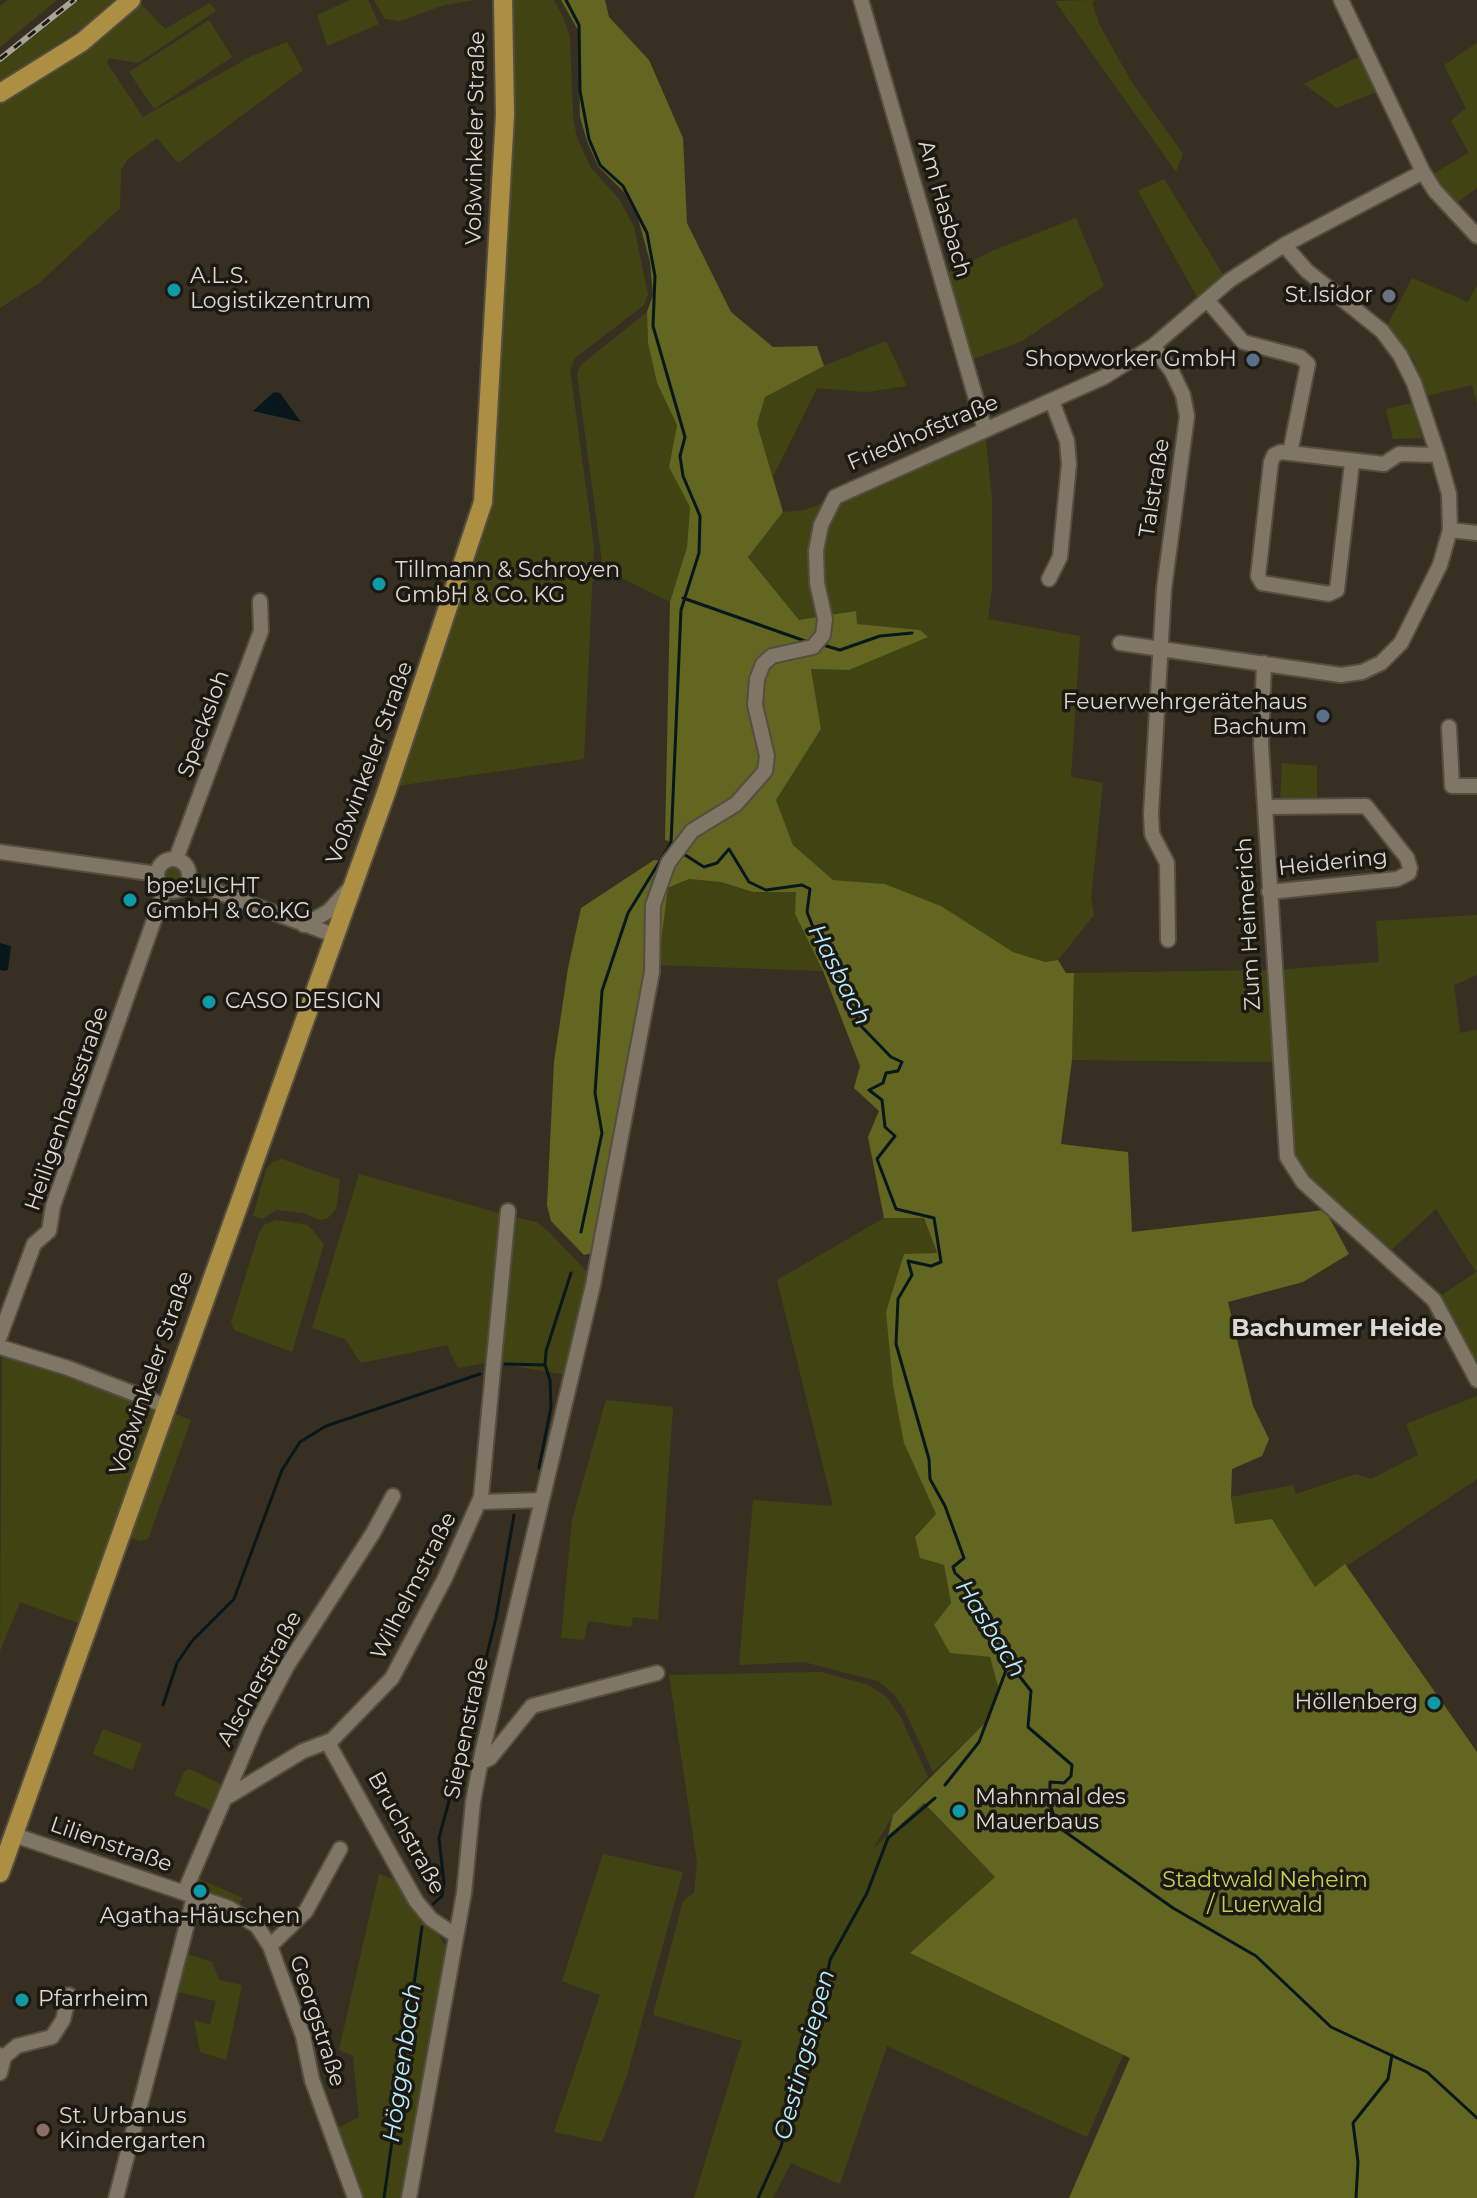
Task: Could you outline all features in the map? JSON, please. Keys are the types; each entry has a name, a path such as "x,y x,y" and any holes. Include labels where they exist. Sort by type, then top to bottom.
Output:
{"main road":[{"path":"0,93 82,42 131,0"},
{"name":"Voßwinkeler Straße","path":"0,1873 7,1845 452,601 483,502 505,115 503,0"}],"street":[{"name":"Am Hasbach","path":"861,0 985,430"},
{"path":"1341,0 1423,172 1435,191 1477,236"},
{"name":"Friedhofstraße","path":"677,849 698,827 748,794 759,782 768,761 755,705 761,669 772,656 813,647 825,629 816,562 819,532 831,502 840,493 1104,377 1153,346 1256,261 1423,172"},
{"path":"1120,643 1341,675 1362,672 1381,663 1401,643 1440,565 1450,530 1449,494 1414,383 1395,348 1374,324 1307,271 1284,245"},
{"path":"1207,300 1243,342 1300,357 1308,364 1290,453"},
{"name":"Talstraße","path":"1153,346 1172,372 1183,395 1187,416 1168,538 1151,814 1152,834 1167,863 1168,940"},
{"path":"1049,579 1060,557 1069,464 1065,432 1052,401"},
{"path":"1352,463 1337,590 1329,594 1266,585 1258,576 1271,462 1277,453 1384,464 1399,454 1438,455"},
{"path":"1450,530 1477,533"},
{"name":"Specksloh","path":"176,859 261,631 260,601"},
{"name":"Zum Heimerich","path":"1264,663 1261,744 1287,1157 1303,1182 1434,1300 1477,1380"},
{"path":"1449,727 1452,786 1477,786"},
{"name":"Heidering","path":"1265,807 1366,806 1410,863 1409,873 1397,879 1269,892"},
{"name":"Siepenstraße","path":"409,2198 464,1893 480,1763 596,1272 652,972 653,905 677,849"},
{"path":"0,852 157,874"},
{"path":"157,874 163,862 176,859 187,867 188,881"},
{"path":"157,874 165,889 178,890 188,881"},
{"path":"188,881 334,935"},
{"path":"304,925 329,911 351,887"},
{"name":"Heiligenhausstraße","path":"0,1336 34,1244 49,1231 53,1206 165,889"},
{"name":"Wilhelmstraße","path":"229,1796 303,1751 328,1743 398,1670 480,1502 508,1211"},
{"path":"0,1347 68,1368 166,1406"},
{"name":"Alscherstraße","path":"116,2198 189,1895 229,1796 235,1769 282,1675 393,1496"},
{"name":"Wilhelmstraße","path":"480,1502 542,1500"},
{"path":"480,1763 490,1758 532,1706 657,1673"},
{"name":"Bruchstraße","path":"328,1743 416,1901 431,1919 455,1935"},
{"name":"Lilienstraße","path":"7,1845 189,1895"},
{"path":"270,1946 306,1911 340,1849"},
{"name":"Georgstraße","path":"189,1895 244,1915 270,1946 303,2036 312,2080 355,2198"},
{"path":"0,2073 2,2056 17,2046 52,2037 63,2020 69,1995"}],"green space":[{"path":"8,0 57,0 0,47 0,6"},
{"path":"79,0 115,0 95,19 0,82 0,63"},
{"path":"350,0 368,0 379,24 327,46 317,15"},
{"path":"374,0 475,0 444,5 400,21 385,19"},
{"path":"510,0 554,0 564,19 570,37 573,117 577,138 591,168 619,199 634,227 648,295 644,305 575,358 570,369 594,547 584,759 396,786 491,502"},
{"name":"Stadtwald Neheim / Luerwald","path":"561,0 605,0 609,17 649,60 683,138 687,223 731,312 773,347 817,346 824,366 765,397 757,424 783,512 748,557 799,620 856,611 857,624 920,630 928,637 849,670 811,669 821,729 776,800 793,845 833,880 885,884 941,906 1013,952 1045,962 1058,960 1066,973 1074,973 1072,1060 1061,1144 1128,1152 1132,1232 1325,1210 1349,1254 1303,1282 1228,1302 1253,1406 1269,1439 1262,1456 1232,1469 1231,1497 1235,1524 1272,1519 1315,1587 1345,1564 1477,1752 1477,2198 1069,2198 1130,2058 910,1953 995,1877 924,1803 888,1836 893,1815 990,1718 998,1686 990,1657 950,1653 934,1625 951,1603 944,1565 920,1558 915,1537 936,1514 904,1443 893,1385 886,1312 904,1254 937,1253 924,1218 884,1218 868,1137 879,1111 854,1088 860,1066 823,971 795,914 796,892 753,892 721,882 689,879 668,888 658,965 657,903 682,845 665,840 670,602 687,547 690,507 669,467 677,425 657,383 648,343 647,312 653,295 650,262 638,218 624,192 598,166 587,141 580,117 578,30"},
{"path":"1095,0 1092,2 1099,24 1131,81 1183,154 1176,172 1055,1"},
{"path":"139,2 165,29 210,3 216,11 138,63 109,58 107,63 143,117 252,56 287,42 303,70 178,163 157,138 127,160 121,170 120,208 39,283 0,308 0,103 94,41"},
{"path":"209,20 232,57 154,109 129,72"},
{"path":"1477,43 1477,188 1455,204 1431,175 1469,153 1451,121 1466,108 1444,65"},
{"path":"1362,55 1381,90 1337,108 1304,84"},
{"path":"1164,179 1224,276 1197,297 1138,191"},
{"path":"1076,218 1104,286 1022,341 968,361 944,275 992,251"},
{"path":"1412,278 1468,302 1477,285 1477,405 1472,385 1427,396 1414,360 1388,324"},
{"path":"647,312 648,343 657,383 677,425 669,467 690,507 687,547 670,602 603,569 577,374 581,365"},
{"path":"886,341 907,386 866,392 817,388 773,477 757,424 765,397 824,366"},
{"path":"1412,403 1422,438 1393,439 1386,409"},
{"path":"985,432 992,498 992,588 988,619 1080,636 1071,777 1103,783 1091,898 1094,915 1058,960 1045,962 1013,952 941,906 885,884 833,880 793,845 776,800 821,729 811,669 849,670 919,630 857,624 855,611 832,616 821,571 829,515 842,496"},
{"path":"826,502 817,521 822,617 799,620 748,556 783,512 805,510"},
{"path":"1282,763 1317,766 1317,800 1280,802"},
{"path":"654,860 664,861 652,880 646,903 649,964 596,1252 584,1255 551,1221 547,1205 554,1062 568,968 581,908"},
{"path":"173,865 180,868 183,875 180,882 173,885 166,882 163,875 166,868"},
{"path":"689,879 721,882 753,892 797,892 795,914 823,971 658,965 668,889"},
{"path":"1477,915 1477,975 1454,985 1460,1033 1477,1030 1477,1368 1439,1297 1476,1272 1436,1209 1389,1252 1295,1166 1287,1142 1276,970 1379,962 1376,921"},
{"path":"1269,970 1272,1062 1072,1060 1074,973"},
{"path":"282,1159 340,1180 336,1209 328,1218 320,1220 304,1213 277,1210 262,1219 253,1216 266,1170 272,1162"},
{"path":"359,1174 499,1213 503,1219 490,1362 458,1368 447,1345 361,1363 345,1339 312,1328"},
{"path":"515,1217 536,1222 547,1230 589,1274 567,1375 497,1363 510,1223"},
{"path":"884,1218 924,1218 937,1254 904,1254 904,1443 936,1514 915,1537 920,1558 944,1565 951,1603 934,1626 951,1653 990,1657 998,1686 991,1718 933,1772 905,1711 894,1694 878,1681 804,1662 739,1665 753,1500 833,1506 777,1280"},
{"path":"276,1220 308,1225 324,1244 292,1352 234,1330 231,1322 259,1233 264,1225"},
{"path":"2,1355 158,1409 81,1624 20,1602 0,1651"},
{"path":"1477,1396 1477,1479 1315,1587 1272,1519 1235,1524 1231,1497 1293,1485 1296,1494 1356,1474 1371,1479 1418,1455 1406,1424"},
{"path":"606,1400 673,1407 658,1620 633,1617 631,1627 588,1621 584,1640 561,1638 572,1520"},
{"path":"173,1413 191,1420 148,1539 140,1541 127,1536"},
{"path":"821,1672 868,1685 887,1697 901,1718 928,1777 893,1815 873,1849 923,1803 995,1877 911,1953 1123,2055 1087,2137 887,2046 840,2184 791,2163 773,2198 694,2198 742,2041 653,2015 683,1901 694,1893 697,1862 669,1675"},
{"path":"103,1729 142,1744 132,1770 93,1754"},
{"path":"189,1769 219,1783 224,1791 215,1812 174,1795 184,1772"},
{"path":"603,1854 683,1872 627,2075 602,2142 554,2132 600,1995 562,1981"},
{"path":"379,1874 398,1881 446,1946 406,2198 359,2198 336,2129 359,2117 353,2056 339,2050"},
{"path":"199,1879 243,1898 238,1906 206,1895 196,1885"},
{"path":"184,1953 212,1962 219,1980 242,1985 226,2060 200,2052 194,2020 210,2025 216,2001 174,1991"}],"shaded area":[{"path":"274,392 280,393 301,422 253,411"},
{"path":"0,943 11,946 8,970 4,971 0,970"}],"waterway":[{"name":"Hasbach","path":"566,0 579,25 580,91 589,139 600,165 623,186 647,233 655,276 653,326 685,437 680,456 683,476 700,516 699,553 681,610 671,843 628,913 602,991 595,1093 602,1133 581,1232"},
{"path":"683,598 808,642"},
{"path":"823,645 840,650 880,636 912,633"},
{"name":"Hasbach","path":"682,853 704,867 717,863 729,849 749,882 766,890 802,885 810,889 807,912 826,960 862,1027 891,1057 902,1062 898,1071 886,1073 883,1083 869,1090 882,1100 885,1127 895,1136 877,1159 896,1209 934,1218 941,1262 931,1266 908,1261 912,1275 898,1299 896,1344 929,1459 930,1479 945,1506 964,1558 953,1567 955,1573 966,1583 995,1645 1031,1691 1028,1727 1072,1765 1071,1776 1064,1783 1050,1782 1050,1804 1057,1826 1173,1908 1256,1956 1331,2027 1427,2072 1477,2118"},
{"name":"Höggenbach","path":"539,1468 551,1407 546,1351 571,1273"},
{"path":"505,1364 545,1365"},
{"path":"163,1705 177,1663 192,1641 234,1599 282,1470 300,1442 326,1426 480,1374"},
{"name":"Höggenbach","path":"471,1719 496,1618 514,1515"},
{"path":"945,1785 979,1742 1008,1665"},
{"path":"433,1904 442,1896 444,1883 439,1838 459,1764"},
{"name":"Oestingsiepen","path":"758,2198 781,2147 800,2059 821,2011 830,1960 867,1893 888,1838 935,1798"},
{"name":"Höggenbach","path":"384,2198 422,1927"},
{"path":"1356,2198 1358,2162 1353,2123 1388,2079 1392,2055"}],"railway":[{"path":"0,59 74,0"}],"place":[{"name":"A.L.S. Logistikzentrum","path":"174,290"},
{"name":"St.Isidor","path":"1389,296"},
{"name":"Shopworker GmbH","path":"1253,360"},
{"name":"Tillmann & Schroyen GmbH & Co. KG","path":"379,584"},
{"name":"Feuerwehrgerätehaus Bachum","path":"1323,716"},
{"name":"bpe:LICHT GmbH & Co.KG","path":"130,900"},
{"name":"CASO DESIGN","path":"209,1002"},
{"name":"Höllenberg","path":"1434,1703"},
{"name":"Mahnmal des Mauerbaus","path":"959,1811"},
{"name":"Agatha-Häuschen","path":"200,1891"},
{"name":"Pfarrheim","path":"22,2000"},
{"name":"St. Urbanus Kindergarten","path":"43,2130"}],"district":[{"name":"Bachumer Heide","path":"1337,1329"}]}
